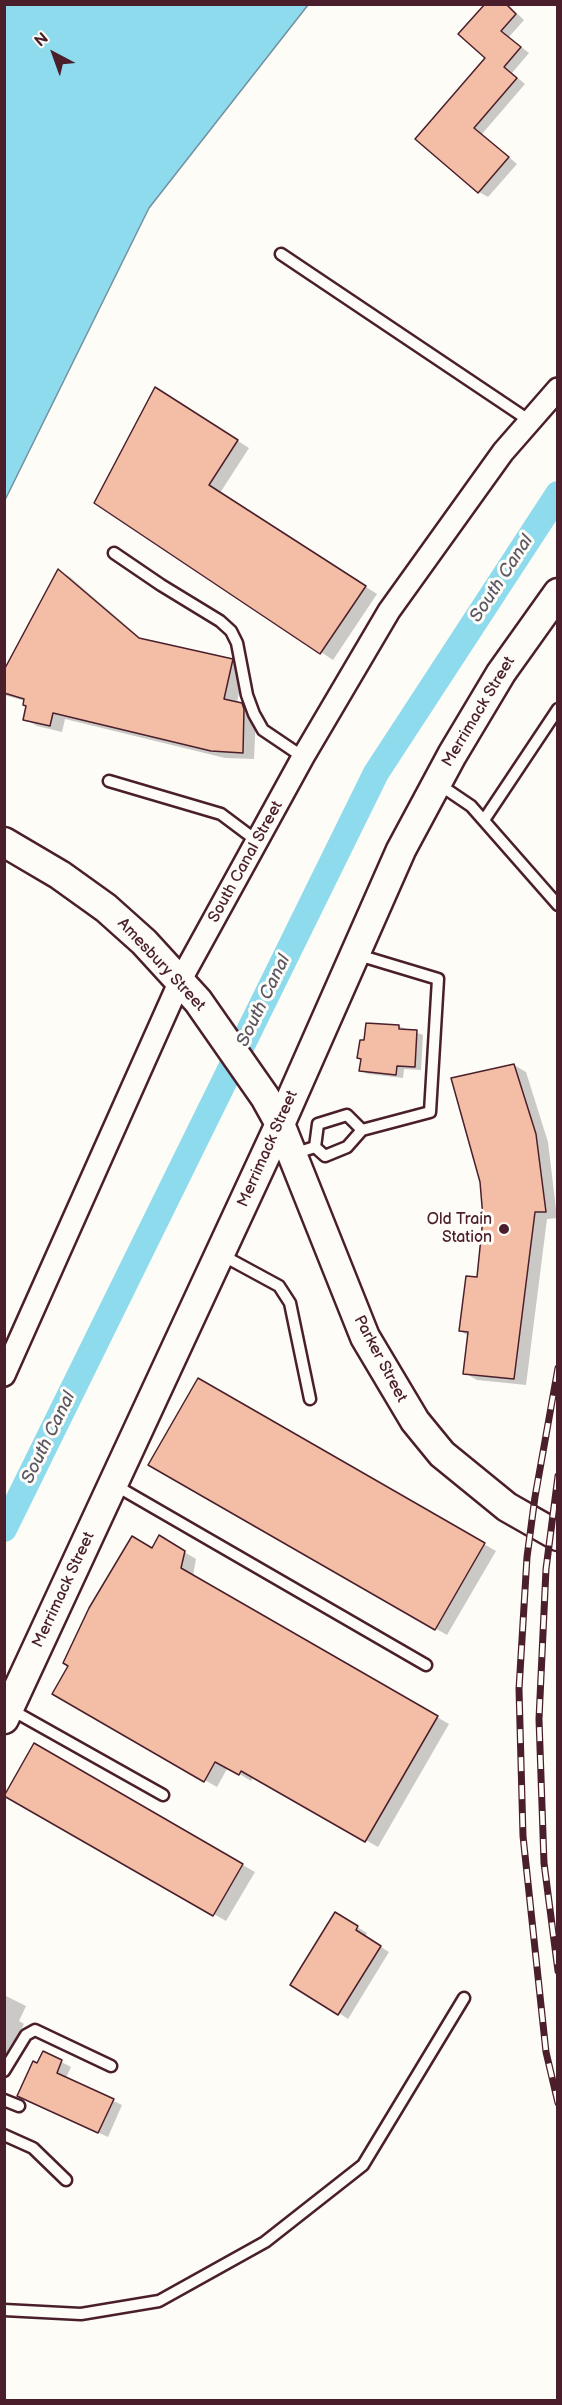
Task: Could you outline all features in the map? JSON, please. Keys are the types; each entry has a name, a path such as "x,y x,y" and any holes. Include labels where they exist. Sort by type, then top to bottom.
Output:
{"main road":[{"name":"Merrimack Street","path":"7,1714 280,1124 401,850 501,673 558,593"},
{"name":"Amesbury Street","path":"4,842 60,875 106,908 144,942 189,991 265,1097 280,1124"},
{"name":"Parker Street","path":"280,1124 304,1150 365,1337 415,1421 442,1454 507,1507 558,1536"}],"street":[{"name":"South Canal Street","path":"4,1375 189,991 257,841 303,757 390,611 503,452 558,389"}],"lane":[{"path":"280,254 530,421"},
{"path":"114,553 160,585 220,621 231,631 237,643 247,695 263,730 303,757"},
{"path":"483,820 558,709"},
{"path":"109,781 221,814 257,841"},
{"path":"437,783 471,806 558,905"},
{"path":"354,954 438,979 430,1112 362,1130 347,1147 325,1156 304,1150 318,1124 347,1115 362,1130"},
{"path":"220,1254 279,1287 290,1303 310,1400"},
{"path":"113,1484 426,1665"},
{"path":"7,1714 163,1795"},
{"path":"4,2310 81,2314 159,2301 265,2242 363,2165 464,1998"},
{"path":"4,2071 26,2035 35,2030 111,2066"},
{"path":"4,2100 19,2106"},
{"path":"4,2135 33,2148 66,2180"}],"water":[{"path":"5,4 308,5 149,208 5,500"}],"building":[{"path":"485,4 506,4 516,14 501,31 521,47 504,67 517,78 474,128 509,157 478,193 415,139 485,58 458,34"},
{"path":"155,387 238,440 209,485 366,586 320,654 94,503"},
{"path":"58,569 139,638 233,659 224,699 242,703 244,709 243,753 211,751 53,713 50,726 23,720 26,706 23,705 24,699 4,693 4,670"},
{"path":"366,1023 399,1025 399,1029 417,1030 415,1067 397,1066 396,1075 359,1071 361,1059 357,1058 360,1040 364,1040"},
{"name":"Old Train Station","path":"514,1064 536,1134 546,1212 535,1212 514,1379 463,1374 468,1332 459,1331 466,1276 477,1277 483,1218 480,1182 451,1078"},
{"path":"198,1378 485,1543 435,1630 148,1465"},
{"path":"159,1535 185,1551 181,1568 438,1716 365,1842 241,1771 239,1775 215,1762 204,1782 52,1694 68,1666 63,1663 89,1608 132,1536 152,1548"},
{"path":"34,1743 243,1864 213,1916 4,1796"},
{"path":"335,1912 358,1926 356,1930 381,1946 338,2015 290,1985"},
{"path":"43,2051 62,2060 57,2073 114,2099 98,2133 17,2096 33,2061 37,2063"}],"waterway":[{"name":"South Canal","path":"4,1529 376,773 558,494"}],"railway":[{"path":"558,1368 535,1497 527,1557 519,1689 523,1836 546,2052 558,2103"},
{"path":"558,1476 546,1569 539,1719 544,1863 558,1971"}],"place":[{"name":"Old Train Station","path":"504,1229"}]}
